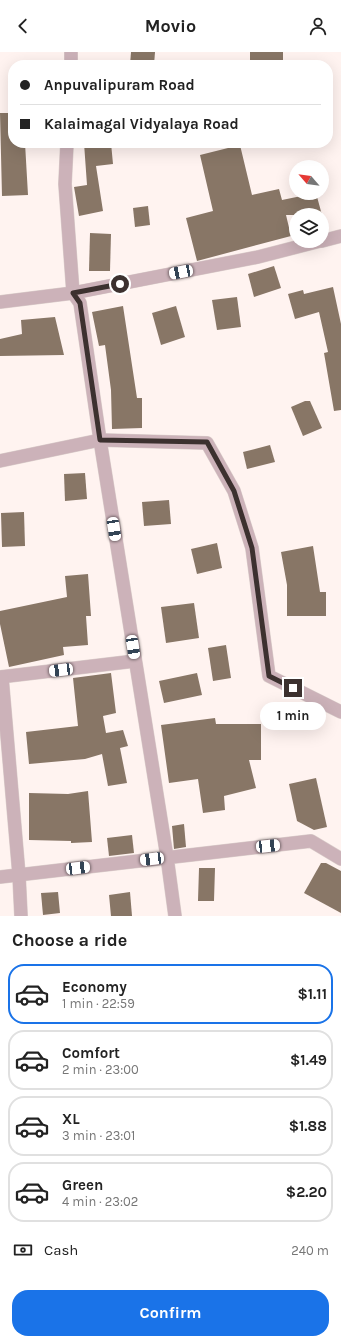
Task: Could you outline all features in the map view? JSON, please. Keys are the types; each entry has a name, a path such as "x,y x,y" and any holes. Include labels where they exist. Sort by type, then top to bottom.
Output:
{"street":[{"path":"67,148 65,184 73,293 80,303 100,440 167,857 175,916"},
{"path":"329,239 341,236"},
{"path":"0,302 73,293 258,257 293,248"},
{"path":"0,461 100,440 207,442 234,491 252,548 269,676 341,712"},
{"path":"21,916 19,875 1,677 136,661"},
{"path":"0,877 311,841 341,859"}],"building":[{"path":"131,52 155,52 154,60 130,60"},
{"path":"250,52 283,52 283,60 250,60"},
{"path":"0,113 8,113 8,148 25,148 28,195 2,196"},
{"path":"84,148 111,148 113,164 96,166 103,211 79,216 74,187 87,185"},
{"path":"228,148 241,148 252,195 279,189 282,200 289,199 289,200 318,200 320,208 289,208 289,215 286,215 289,228 289,237 197,261 186,218 213,211 200,155"},
{"path":"148,206 150,225 135,227 133,208"},
{"path":"90,233 111,234 110,271 89,271"},
{"path":"274,266 281,288 254,297 248,274"},
{"path":"333,287 341,324 341,410 334,411 324,353 328,352 319,312 295,319 288,294 303,290 304,294"},
{"path":"237,297 241,327 217,330 212,300"},
{"path":"123,306 137,398 142,398 142,428 112,429 111,390 105,345 99,346 92,312"},
{"path":"176,306 185,337 161,345 152,313"},
{"path":"55,317 64,355 0,356 0,339 22,334 21,320"},
{"path":"305,401 310,401 322,428 303,436 291,407"},
{"path":"270,445 275,462 247,469 243,452"},
{"path":"85,473 87,499 65,501 64,474"},
{"path":"169,500 171,524 144,526 142,502"},
{"path":"24,512 25,546 2,547 1,513"},
{"path":"217,543 222,568 197,574 191,549"},
{"path":"313,546 320,592 326,592 326,616 287,616 287,585 281,552"},
{"path":"88,574 91,616 86,616 88,645 63,647 64,655 9,667 0,624 0,611 67,597 65,576"},
{"path":"194,603 199,638 166,643 161,607"},
{"path":"226,645 231,678 213,681 208,648"},
{"path":"111,673 116,713 103,716 106,733 123,730 128,746 120,748 127,783 108,786 102,754 85,759 29,764 26,732 78,726 73,678"},
{"path":"197,673 202,695 164,703 159,681"},
{"path":"215,718 216,724 261,724 261,760 249,760 256,788 224,796 225,810 203,813 198,779 169,783 161,725"},
{"path":"316,778 327,827 314,830 297,821 289,784"},
{"path":"88,791 92,842 71,843 71,841 29,840 29,793 68,794"},
{"path":"184,824 186,847 174,849 172,826"},
{"path":"132,835 134,853 109,856 107,838"},
{"path":"321,863 326,863 341,871 341,913 304,893"},
{"path":"199,868 215,868 214,901 198,901"},
{"path":"58,892 60,913 43,915 41,893"},
{"path":"130,892 132,916 111,916 109,895"}],"route":[{"path":"120,284 73,293 80,303 100,440 207,442 234,491 252,548 269,676 293,688"}]}
